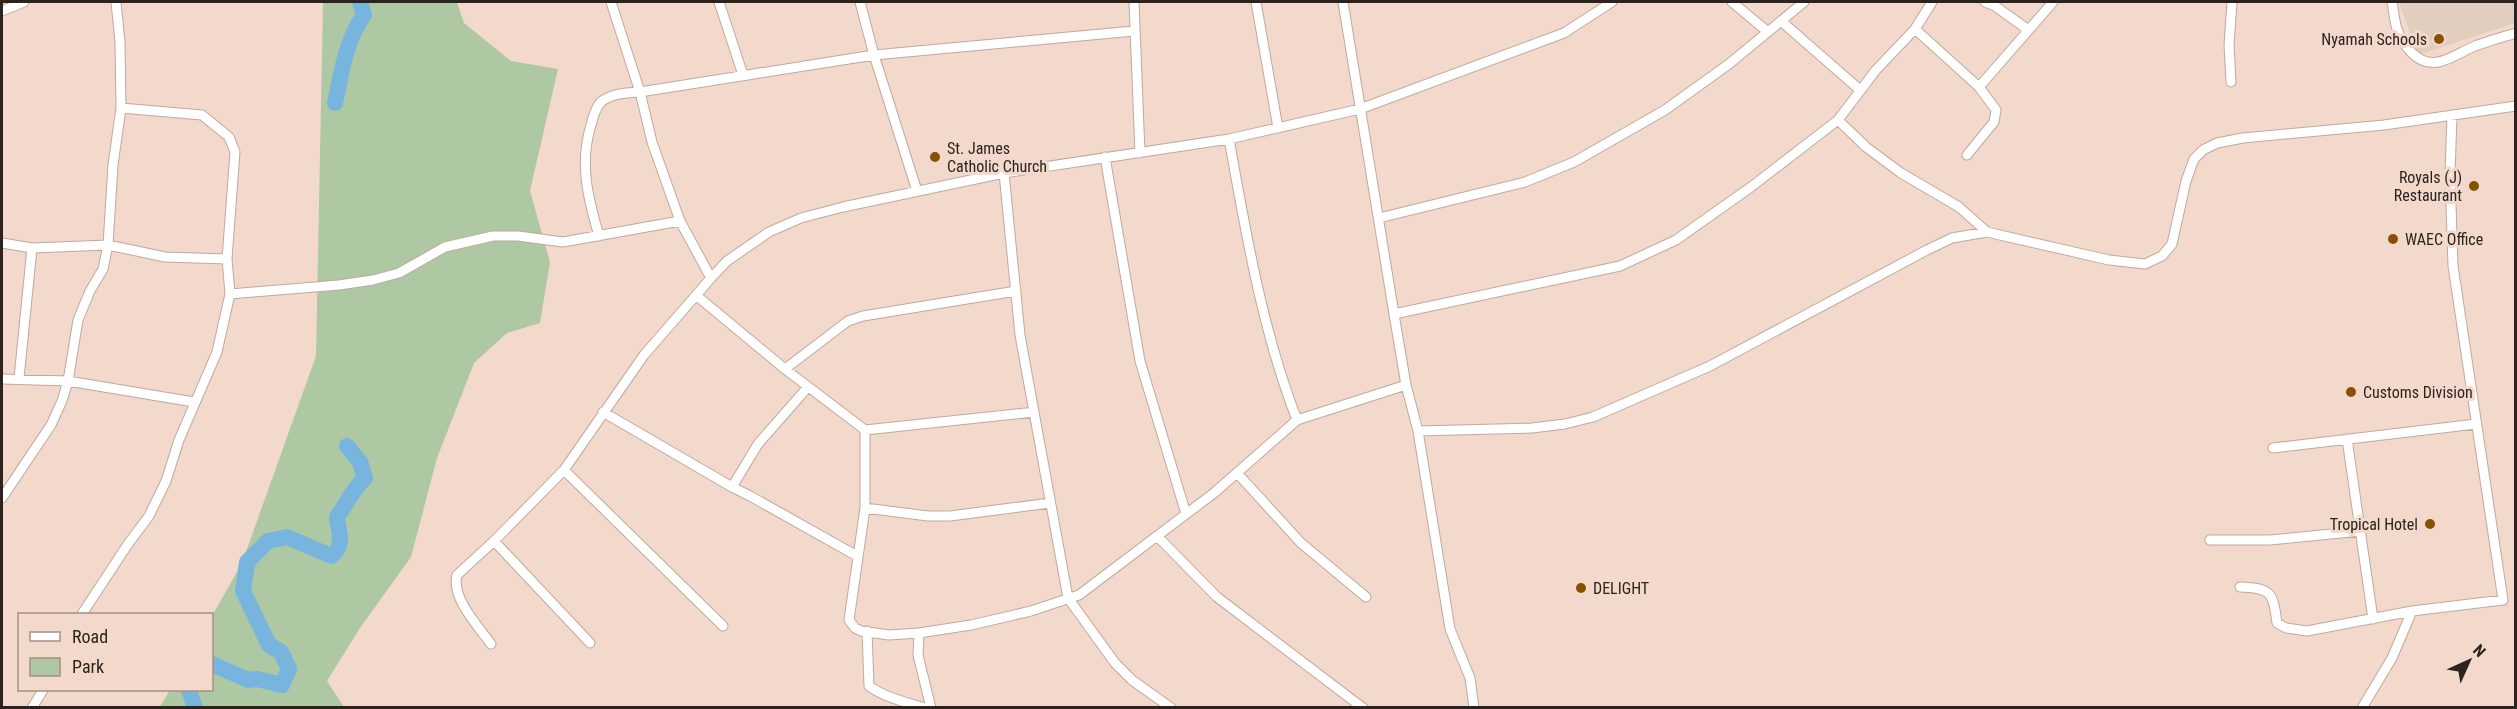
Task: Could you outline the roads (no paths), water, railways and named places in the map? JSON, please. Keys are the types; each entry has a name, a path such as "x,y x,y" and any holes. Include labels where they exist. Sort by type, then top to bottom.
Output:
{"street":[{"path":"2,11 24,2"},
{"path":"2,498 51,425 68,381 78,320 90,291 103,269 108,245 113,165 121,108 120,42 116,2"},
{"path":"611,2 640,92 652,142 680,221 711,278"},
{"path":"719,2 742,75"},
{"path":"860,2 874,55 917,191"},
{"path":"1134,2 1140,153"},
{"path":"1256,2 1278,128"},
{"path":"1343,2 1394,315 1406,385 1418,431 1450,629 1470,678 1474,708"},
{"path":"491,644 457,592 455,582 457,574 494,541 564,470 644,355 711,278 747,246 780,227 801,218 843,207 1004,173 1228,139 1360,109 1564,33 1612,2"},
{"path":"1732,2 1768,32"},
{"path":"1379,218 1525,182 1553,172 1591,153 1665,110 1729,64 1804,2"},
{"path":"1394,315 1620,266 1676,240 1719,211 1838,120 1875,70 1915,29 1932,2"},
{"path":"1984,2 1995,6 2027,29"},
{"path":"1979,87 2027,29 2053,2"},
{"path":"2231,82 2229,45 2232,2"},
{"path":"2392,2 2396,27 2401,40 2425,63 2447,60 2475,47 2516,33"},
{"path":"1781,21 1860,90"},
{"path":"1915,29 1979,87 1993,104 1996,115 1994,122 1967,154"},
{"path":"599,236 587,192 584,162 589,130 595,111 602,102 616,95 874,55 1134,31"},
{"path":"1418,431 1532,428 1565,424 1593,417 1710,366 1952,238 1987,232 2109,261 2145,264 2162,256 2172,244 2186,181 2194,159 2210,146 2242,138 2384,125 2516,106"},
{"path":"83,613 149,516 166,481 194,402 217,352 230,294 227,259 235,152 229,137 202,115 121,108"},
{"path":"2240,587 2259,587 2268,591 2274,600 2277,623 2286,628 2307,631 2412,611 2503,600 2453,266 2450,174 2452,115"},
{"path":"1838,120 1866,147 1901,173 1959,207 1987,232"},
{"path":"1228,139 1265,314 1296,420"},
{"path":"1105,157 1140,360 1186,514"},
{"path":"1004,173 1020,335 1068,598 1115,663 1132,680 1171,708"},
{"path":"230,294 373,280 399,273 445,247 493,236 518,236 563,242 680,221"},
{"path":"2,243 32,248 108,245 165,257 227,259"},
{"path":"19,378 32,248"},
{"path":"785,369 848,321 862,316 1016,291"},
{"path":"697,296 785,369 865,430 1034,412"},
{"path":"2,379 68,381 194,402"},
{"path":"865,430 865,507 848,614 855,628 889,635 919,633 971,625 1030,611 1084,593 1238,474 1296,420 1406,385"},
{"path":"732,487 758,444 808,387"},
{"path":"603,412 856,556"},
{"path":"2273,448 2476,424"},
{"path":"2347,439 2373,619"},
{"path":"564,470 723,626"},
{"path":"1238,474 1301,543 1366,597"},
{"path":"865,507 928,516 950,516 1050,503"},
{"path":"2210,540 2270,540 2361,531"},
{"path":"1157,536 1216,597 1363,708"},
{"path":"494,541 590,643"},
{"path":"2361,708 2391,658 2412,611"},
{"path":"867,631 869,686 879,693 925,708"},
{"path":"919,633 918,655 931,708"},
{"path":"32,708 42,691"}],"waterway":[{"path":"335,103 348,46 364,15 360,2"},
{"path":"213,664 248,680 257,679 282,685 289,669 281,652 269,645 243,591 247,562 268,541 287,537 331,556 336,552 340,543 337,517 365,478 360,462 347,446"},
{"path":"189,691 195,708"}],"place":[{"name":"Nyamah Schools","path":"2439,39"},
{"name":"St. James Catholic Church","path":"935,157"},
{"name":"Royals (J) Restaurant","path":"2474,186"},
{"name":"WAEC Office","path":"2393,239"},
{"name":"Customs Division","path":"2351,392"},
{"name":"Tropical Hotel","path":"2430,524"},
{"name":"DELIGHT","path":"1581,588"}]}
